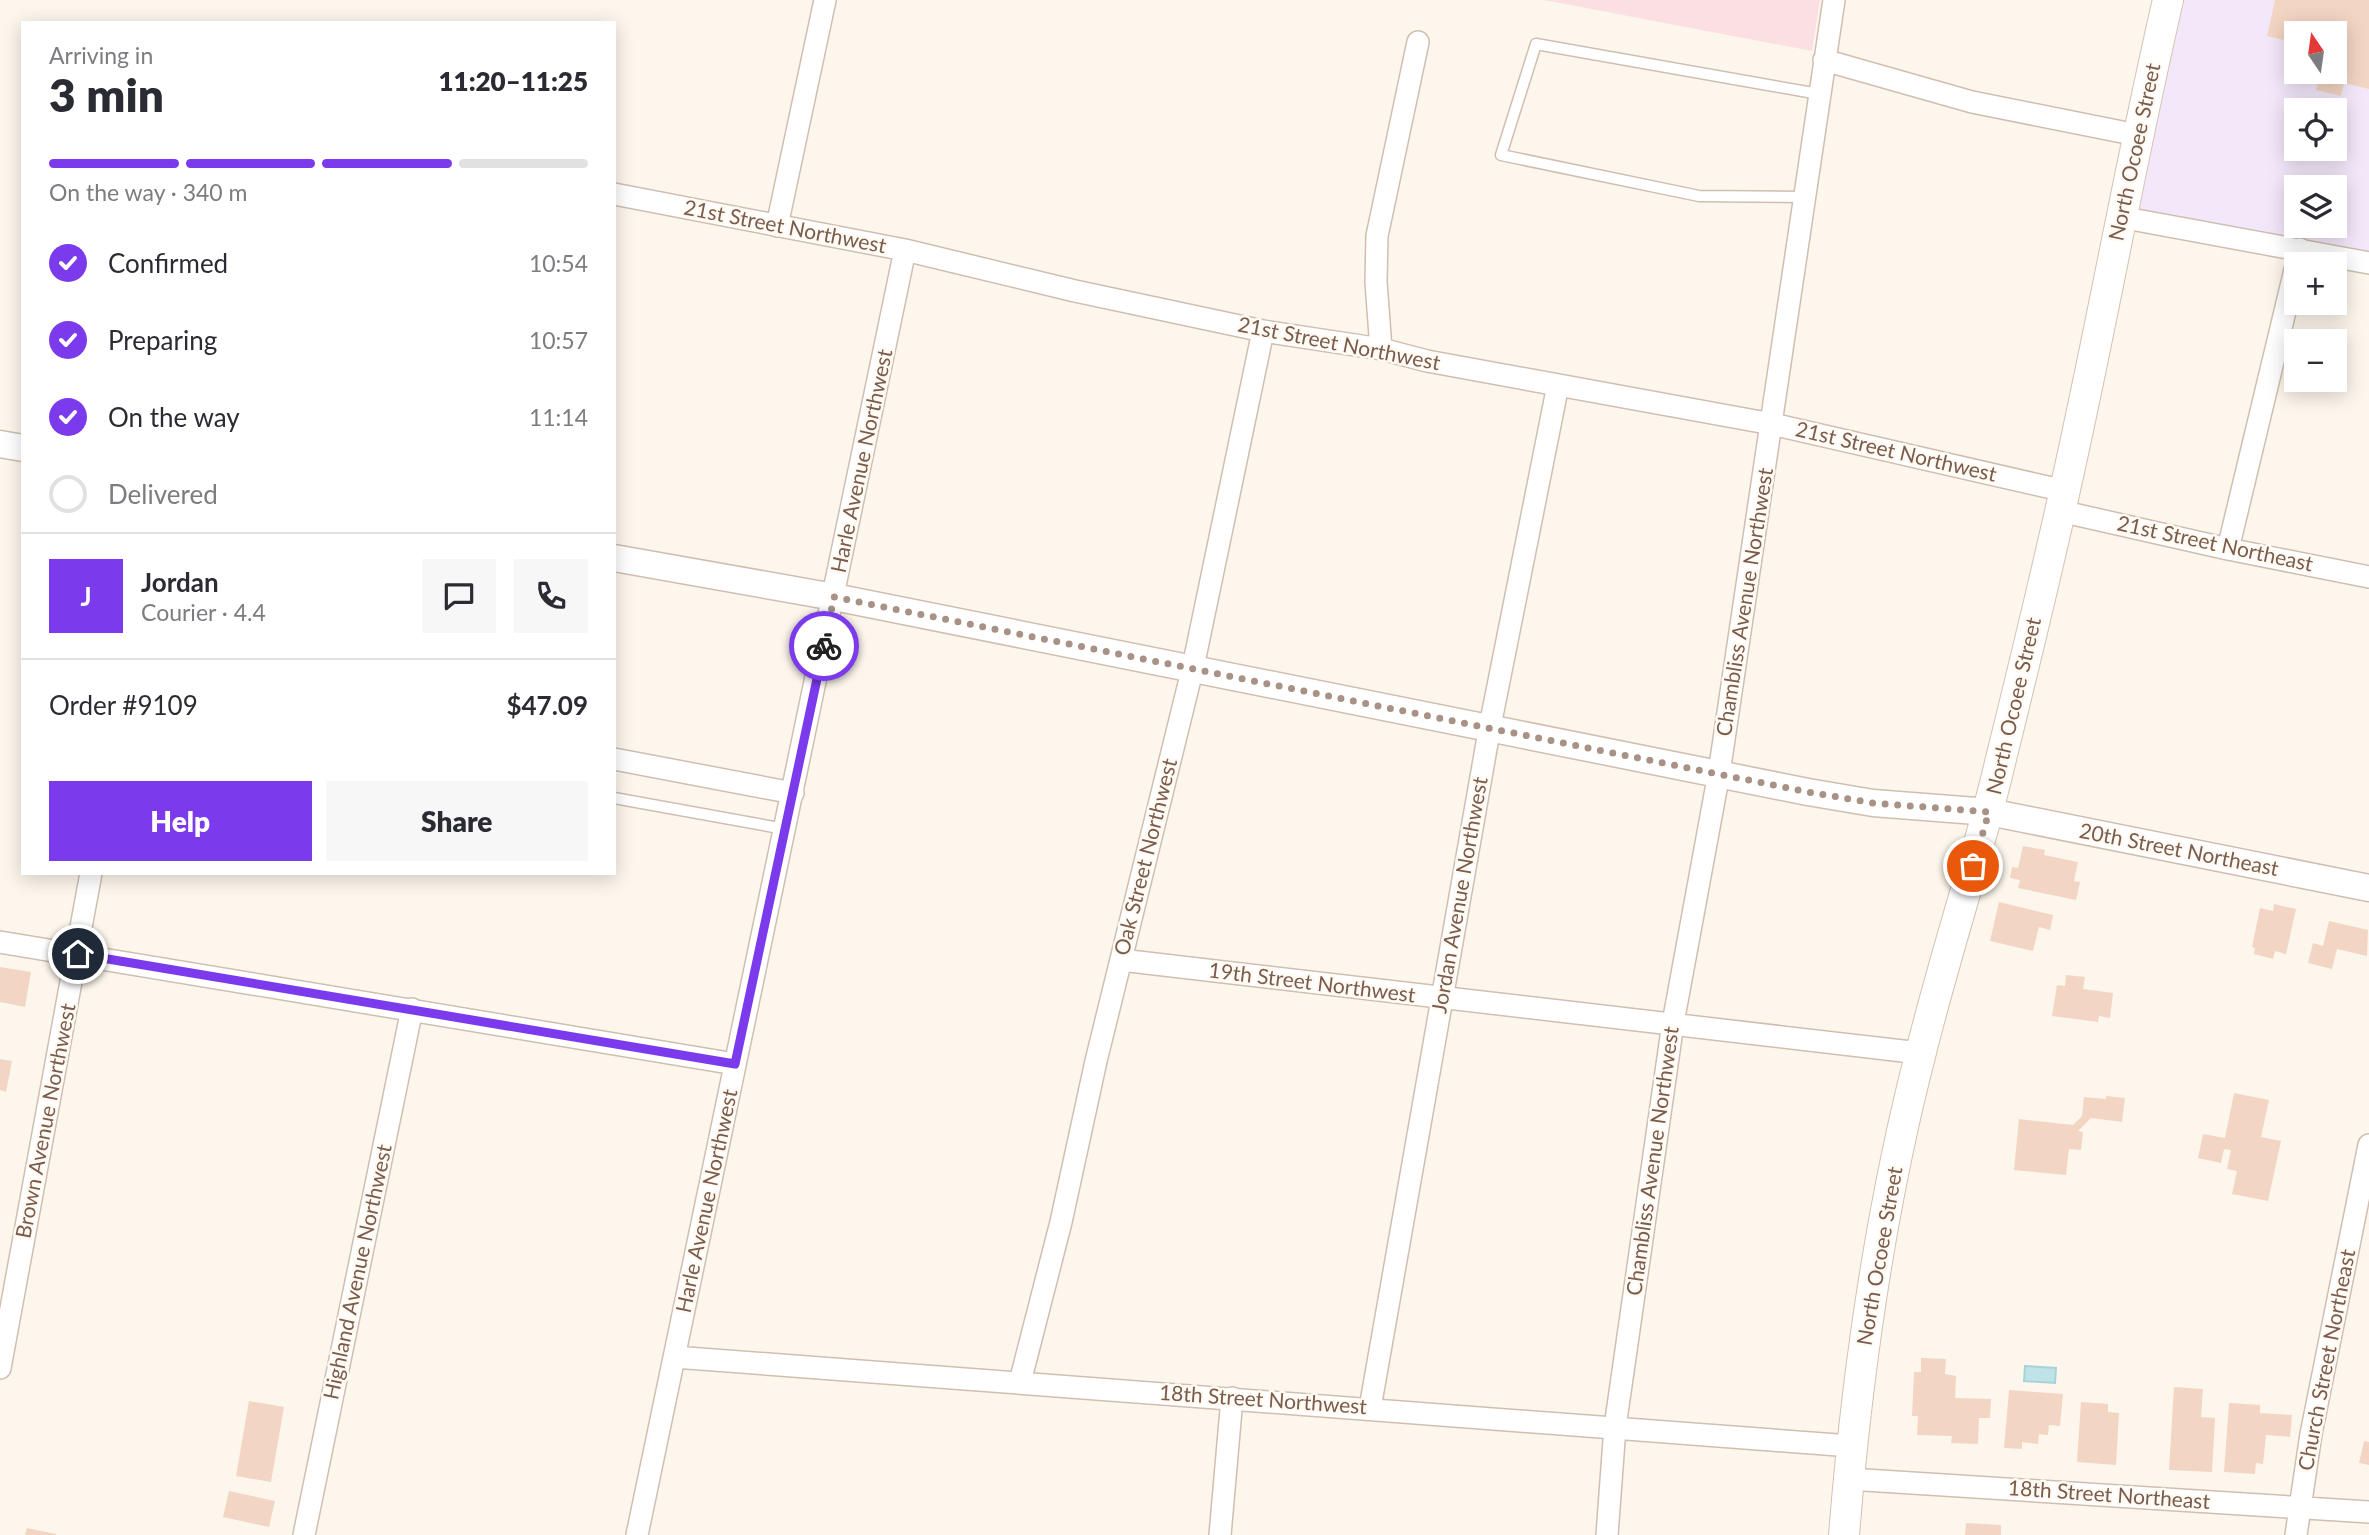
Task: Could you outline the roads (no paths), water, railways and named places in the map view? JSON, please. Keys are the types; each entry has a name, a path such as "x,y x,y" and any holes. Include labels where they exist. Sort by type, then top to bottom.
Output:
{"main road":[{"name":"North Ocoee Street","path":"1844,1535 1851,1446 1873,1284 1920,1053 1989,812 2063,501 2137,135 2168,0"}],"street":[{"path":"777,226 825,0"},
{"name":"Chambliss Avenue Northwest","path":"1607,1535 1615,1427 1673,1023 1719,773 1834,0"},
{"path":"1381,349 1376,282 1377,236 1418,42"},
{"path":"1824,60 1972,102 2137,135"},
{"name":"21st Street Northwest","path":"616,194 905,250 1074,291 1263,331 1381,349 1427,361 1772,424 2063,501"},
{"path":"2120,217 2174,229 2300,248 2369,264"},
{"path":"2228,549 2300,248"},
{"name":"Harle Avenue Northwest","path":"637,1535 905,250"},
{"name":"Oak Street Northwest","path":"1020,1382 1193,667 1263,331"},
{"name":"Jordan Avenue Northwest","path":"1370,1408 1490,726 1558,385"},
{"path":"0,444 21,448"},
{"name":"21st Street Northeast","path":"2063,501 2228,549 2369,577"},
{"name":"20th Street Northeast","path":"616,558 834,597 1873,803 1989,812 2369,888"},
{"path":"616,759 793,793"},
{"name":"Brown Avenue Northwest","path":"0,1368 91,875"},
{"path":"0,942 735,1064"},
{"name":"19th Street Northwest","path":"1121,960 1920,1053"},
{"name":"Highland Avenue Northwest","path":"304,1535 412,1009"},
{"name":"Church Street Northeast","path":"2296,1535 2311,1434 2369,1145"},
{"name":"18th Street Northwest","path":"674,1357 1851,1446"},
{"path":"1220,1535 1232,1398"},
{"name":"18th Street Northeast","path":"1849,1479 2369,1512"}],"lane":[{"path":"1805,197 1699,196 1501,155 1536,44 1819,94"},
{"path":"616,798 785,829"}],"water":[{"path":"2025,1366 2056,1368 2055,1383 2024,1381"}]}
